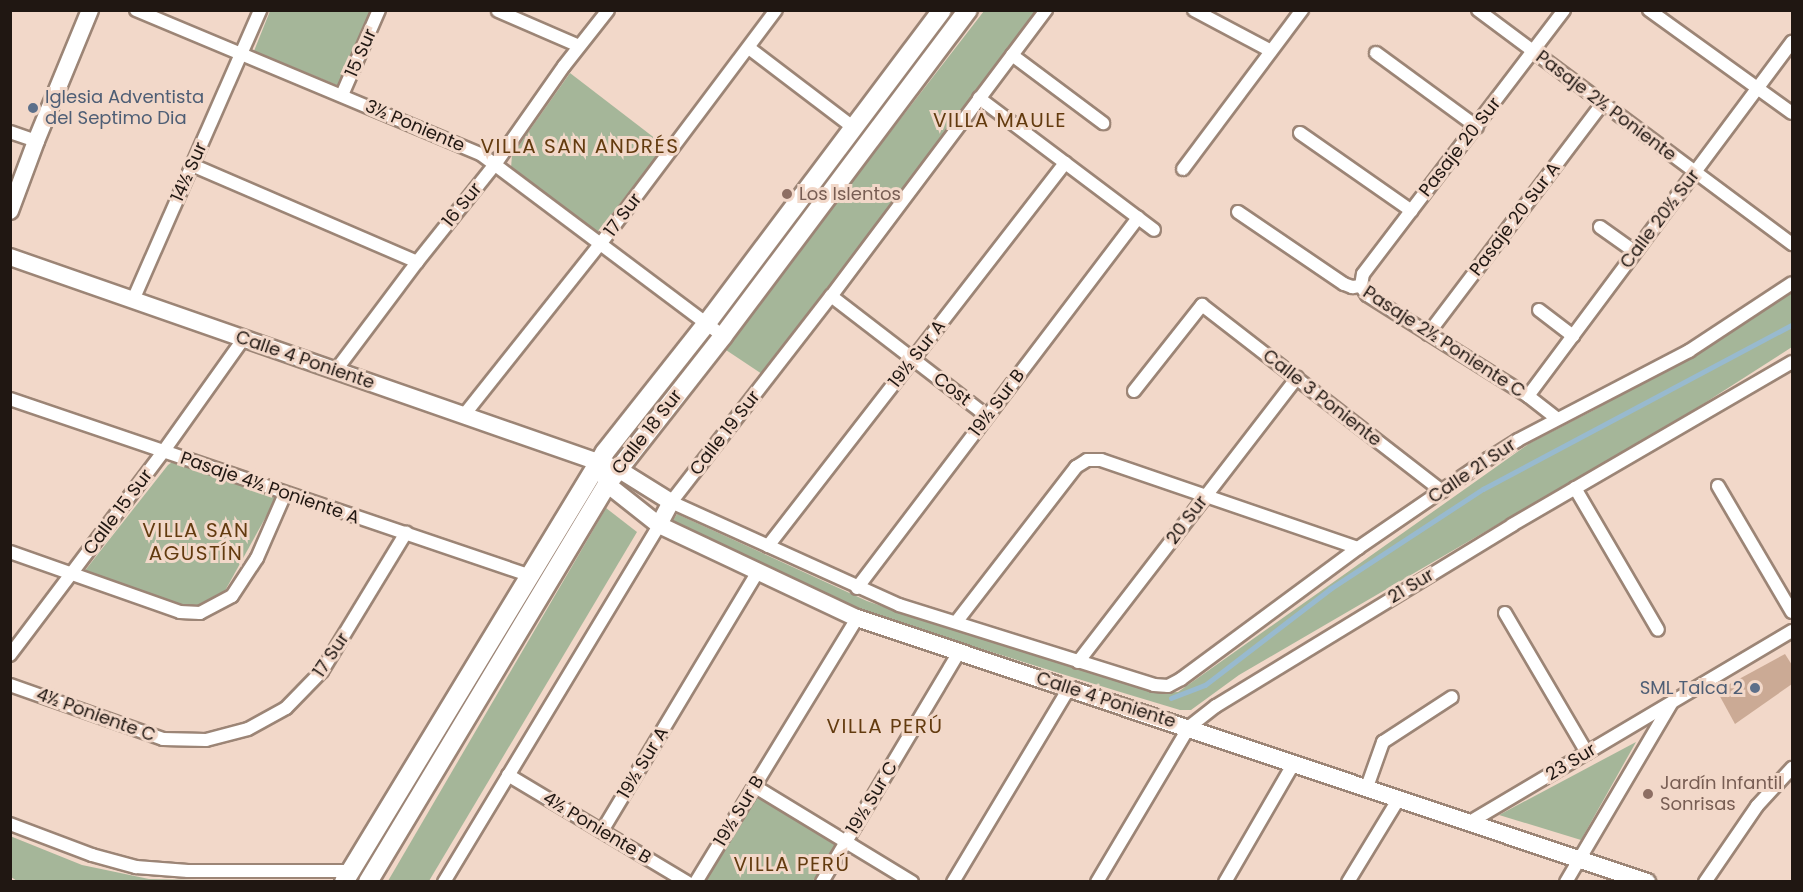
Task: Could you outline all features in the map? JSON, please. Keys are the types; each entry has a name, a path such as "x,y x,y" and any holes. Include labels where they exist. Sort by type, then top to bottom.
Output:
{"main road":[{"name":"Calle 18 Sur","path":"348,876 600,462 942,10"},
{"name":"Calle 18 Sur","path":"368,882 607,484 723,336 968,10"}],"street":[{"path":"10,211 90,10"},
{"name":"3½ Poniente","path":"136,10 467,147 496,163 723,336"},
{"name":"14½ Sur","path":"133,300 260,10"},
{"name":"15 Sur","path":"342,95 380,10"},
{"name":"16 Sur","path":"336,370 417,262 496,163 579,46 608,10"},
{"name":"17 Sur","path":"464,415 602,243 776,10"},
{"name":"Calle 19 Sur","path":"444,881 671,502 831,296 1046,10"},
{"path":"1194,10 1271,51"},
{"path":"1183,169 1302,10"},
{"name":"Pasaje 2½ Poniente","path":"1478,10 1792,244"},
{"name":"Pasaje 20 Sur","path":"1361,285 1364,274 1564,10"},
{"path":"1649,10 1792,113"},
{"path":"498,11 579,46"},
{"name":"Calle 20½ Sur","path":"1528,396 1792,42"},
{"path":"749,48 854,128"},
{"path":"1376,53 1477,127"},
{"path":"1012,55 1103,123"},
{"path":"979,98 1154,230"},
{"name":"Pasaje 20 Sur A","path":"1428,334 1602,104"},
{"path":"10,132 36,141"},
{"path":"1300,133 1412,211"},
{"name":"19½ Sur A","path":"768,546 1065,163"},
{"path":"192,165 417,262"},
{"name":"Pasaje 2½ Poniente C","path":"1238,212 1344,284 1352,287 1361,285 1367,295 1528,396 1557,419"},
{"name":"19½ Sur B","path":"857,588 1138,218"},
{"path":"1600,227 1635,252"},
{"name":"Calle 4 Poniente","path":"10,257 618,469 671,502 857,588 898,604 957,621 1077,662 1154,685 1168,686"},
{"name":"Calle 21 Sur","path":"1168,686 1182,679 1358,548 1518,440 1689,351 1792,283"},
{"name":"Cost","path":"831,296 987,416"},
{"name":"Calle 3 Poniente","path":"1134,391 1202,305 1442,491"},
{"path":"1539,310 1573,336"},
{"name":"Calle 15 Sur","path":"10,655 163,452 244,338"},
{"name":"21 Sur","path":"1097,882 1190,727 1237,692 1575,488 1792,363"},
{"name":"20 Sur","path":"1077,662 1297,378"},
{"name":"Pasaje 4½ Poniente A","path":"10,399 531,576"},
{"path":"957,621 1083,461 1096,459 1358,548"},
{"path":"600,462 607,484"},
{"name":"Calle 4 Poniente","path":"607,484 659,525 857,618 1190,727 1647,882"},
{"path":"1718,486 1792,612"},
{"path":"1575,488 1658,630"},
{"path":"10,552 180,612 200,613 232,596 257,558 285,494"},
{"name":"17 Sur","path":"219,737 248,729 274,716 310,686 333,656 406,533"},
{"name":"19½ Sur A","path":"602,831 758,571"},
{"path":"1505,613 1587,753"},
{"name":"19½ Sur B","path":"696,882 857,618"},
{"name":"23 Sur","path":"1470,822 1792,631"},
{"name":"19½ Sur C","path":"822,882 959,652"},
{"name":"4½ Poniente C","path":"10,685 147,736 178,741 219,737"},
{"path":"953,882 1069,688"},
{"path":"1367,787 1383,742 1452,697"},
{"name":"23 Sur","path":"1566,882 1672,703"},
{"path":"1225,882 1294,763"},
{"path":"1705,882 1757,806 1792,768"},
{"name":"4½ Poniente B","path":"508,775 687,882"},
{"path":"754,786 912,882"},
{"path":"1348,882 1399,798"},
{"path":"10,824 92,855 136,867 170,871 348,876"}],"green space":[{"path":"270,11 374,11 339,86 254,51"},
{"path":"984,11 1037,11 881,217 873,235 850,258 762,374 723,348"},
{"path":"570,73 665,146 597,233 511,168 512,155"},
{"path":"1792,291 1792,347 1689,413 1239,675 1191,710 1180,710 859,611 672,522 677,514 867,601 924,621 1157,693 1178,692 1530,443 1596,409"},
{"path":"175,460 278,495 221,598 188,609 83,573 168,465"},
{"path":"606,508 637,532 429,881 388,881"},
{"path":"1636,742 1581,840 1499,815"},
{"path":"753,787 839,839 813,881 697,882"},
{"path":"10,836 82,865 149,879 245,881 17,881 11,877"}],"building":[{"name":"SML Talca 2","path":"1785,654 1792,665 1792,684 1735,724 1717,691"}],"waterway":[{"path":"1171,698 1205,685 1330,589 1483,489 1792,325"}],"place":[{"name":"Iglesia Adventista del Septimo Dia","path":"33,108"},
{"name":"Los Islentos","path":"787,194"},
{"name":"SML Talca 2","path":"1755,688"},
{"name":"Jardín Infantil Sonrisas","path":"1648,794"}],"district":[{"name":"VILLA MAULE","path":"1000,120"},
{"name":"VILLA SAN ANDRÉS","path":"580,146"},
{"name":"VILLA SAN AGUSTÍN","path":"196,542"},
{"name":"VILLA PERÚ","path":"885,726"},
{"name":"VILLA PERÚ","path":"792,864"}]}
